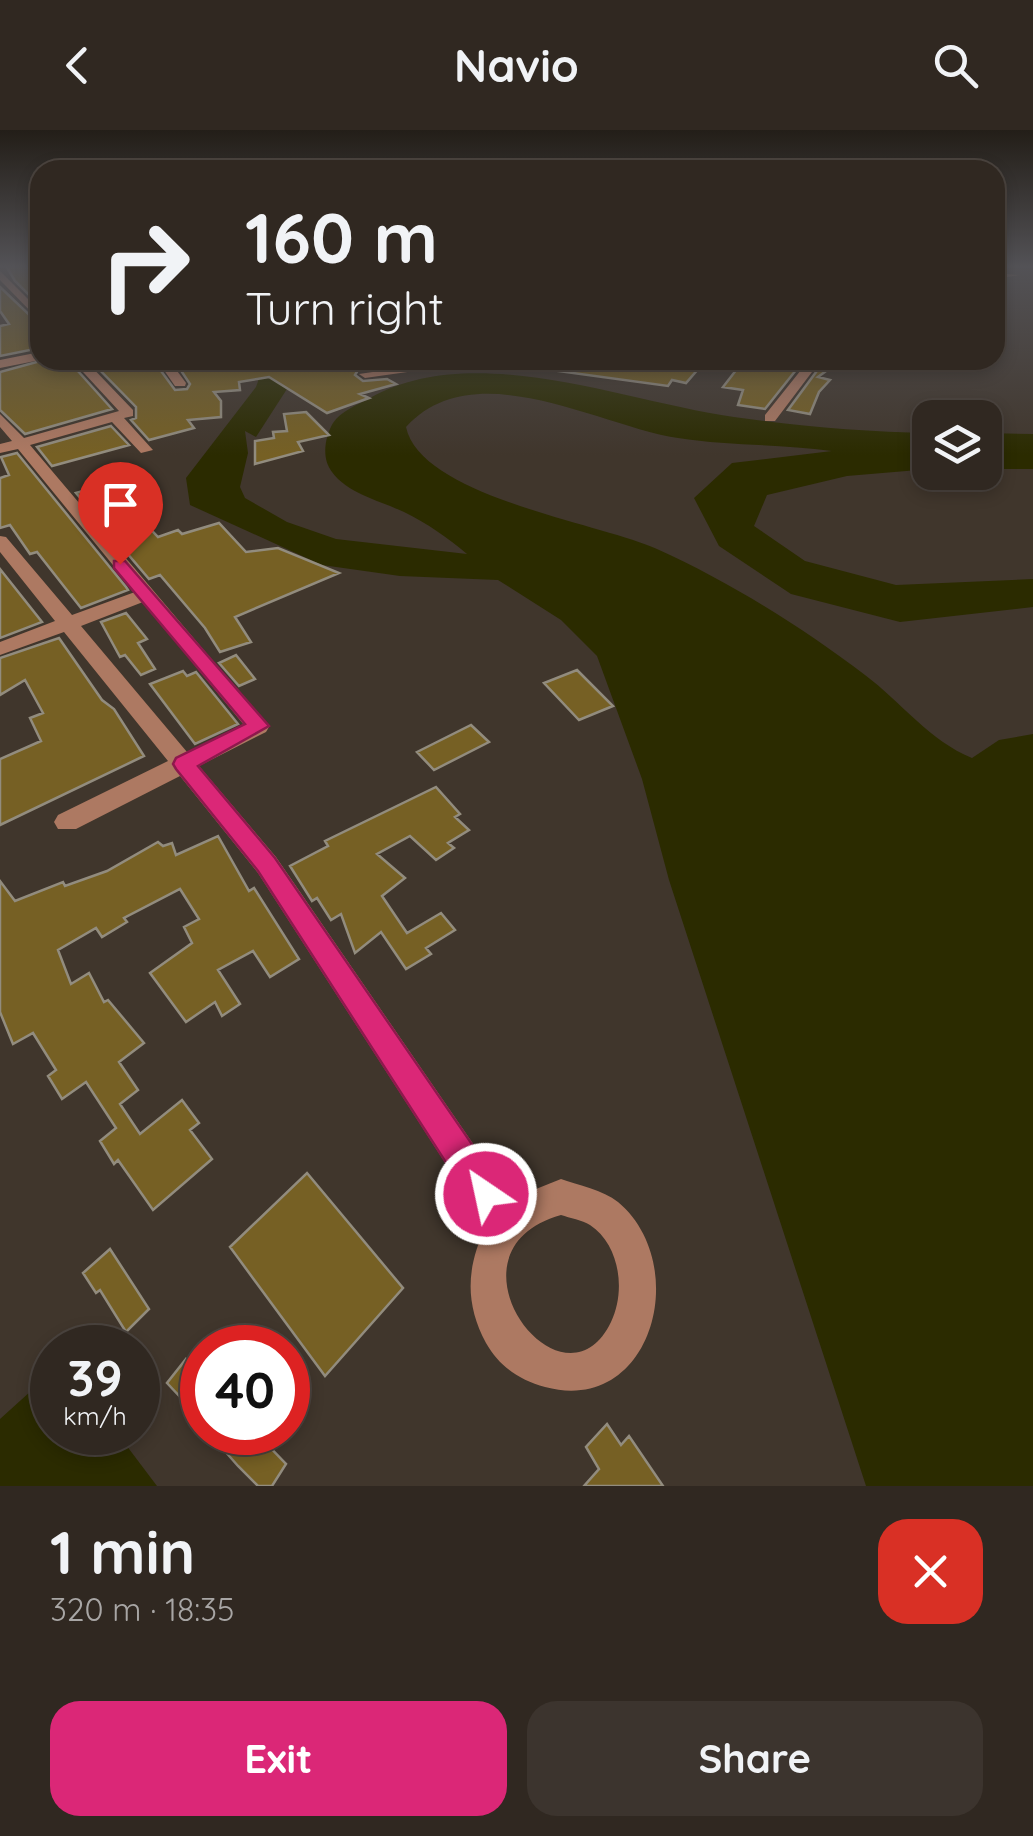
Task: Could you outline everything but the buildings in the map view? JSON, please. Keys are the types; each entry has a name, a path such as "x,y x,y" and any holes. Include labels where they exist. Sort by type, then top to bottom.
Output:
{"street":[{"path":"0,364 30,358"},
{"path":"86,370 146,450"},
{"path":"170,370 180,383"},
{"path":"365,374 400,370"},
{"path":"770,418 803,370"},
{"path":"0,449 122,415"},
{"path":"0,418 258,726 66,822"},
{"path":"0,541 267,864 506,1225"},
{"path":"0,649 144,594"},
{"path":"561,1196 600,1208 617,1223 634,1254 640,1290 637,1316 611,1357 591,1369 568,1374 545,1369 524,1358 506,1340 494,1318 488,1293 492,1256 506,1225 541,1200 561,1196"}],"shaded area":[{"path":"261,373 296,375 256,437 245,431 248,453 240,487 245,498 287,522 336,539 467,554 421,521 339,480 326,460 326,441 333,423 345,412 411,381 455,374 502,374 734,417 912,432 912,471 847,476 767,495 754,526 805,561 896,585 1033,579 1033,607 900,622 791,594 719,546 694,498 732,463 832,451 678,438 575,409 502,394 467,395 434,405 406,427 419,451 444,472 477,490 657,549 738,591 841,657 957,751 972,758 999,740 1033,734 1033,1486 866,1486 669,880 642,779 597,656 561,620 498,580 400,576 322,565 190,505 186,478 256,387"},
{"path":"1002,433 1033,434 1033,469 1002,469"},
{"path":"30,1392 30,1455 134,1455 157,1486 0,1486 0,1419"}],"route":[{"path":"120,564 258,726 184,764 267,864 486,1194"}]}
